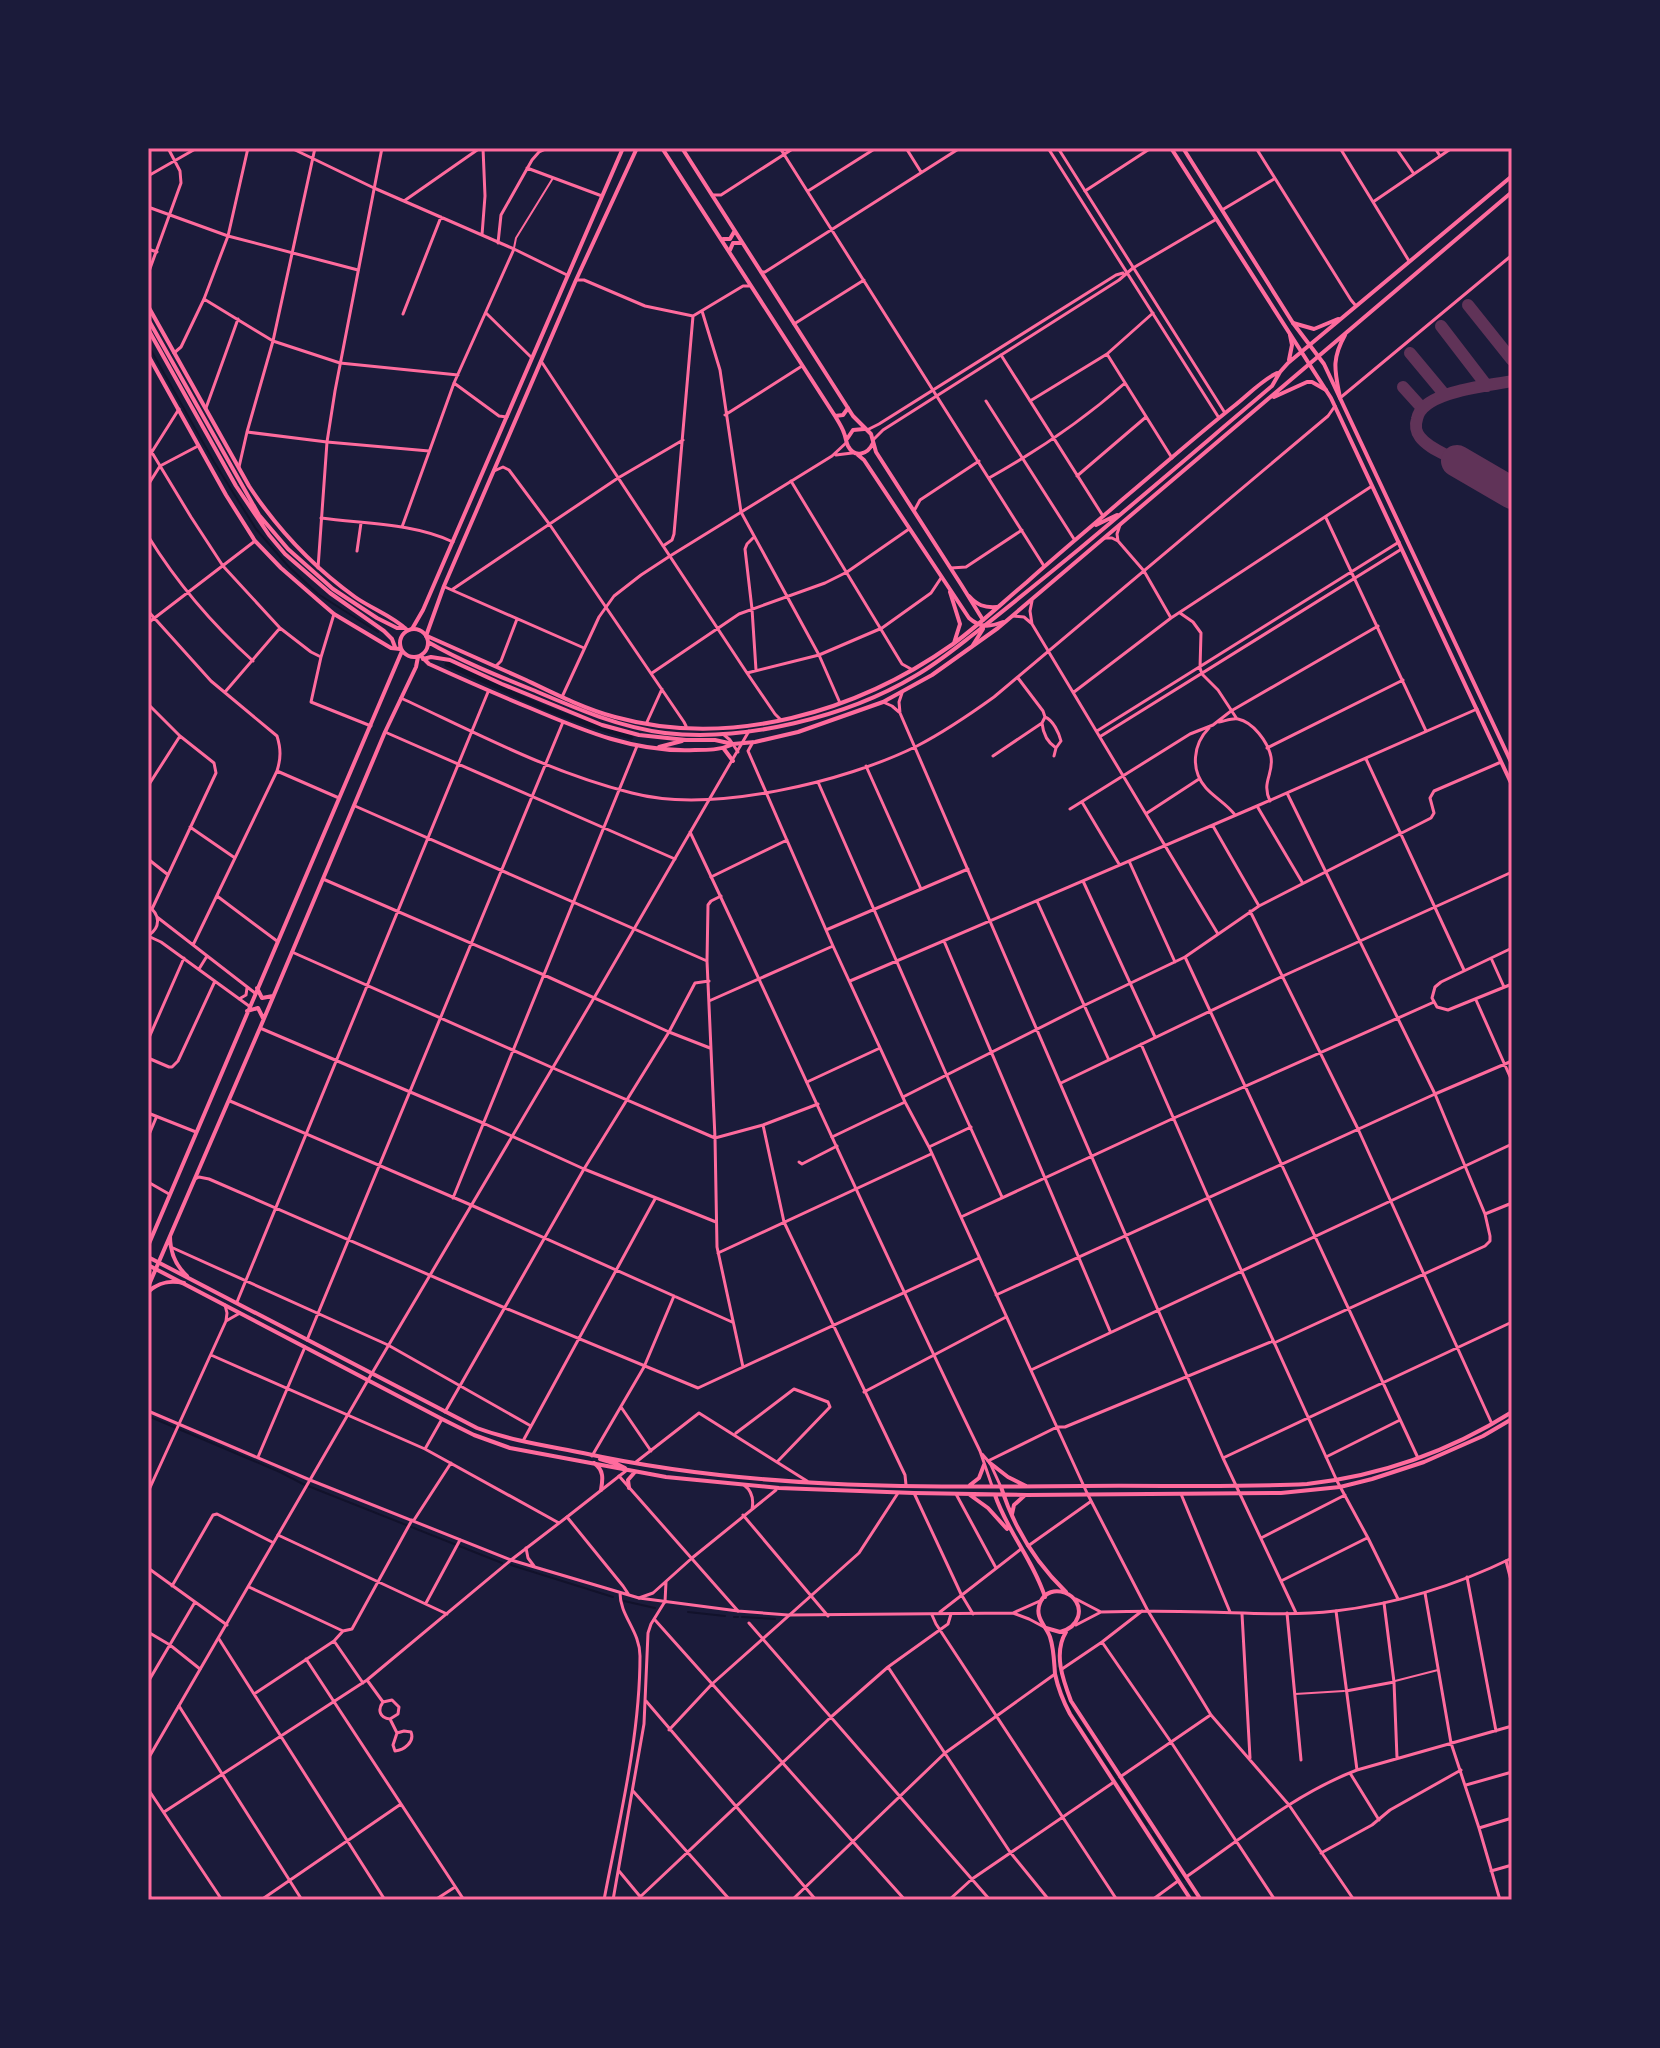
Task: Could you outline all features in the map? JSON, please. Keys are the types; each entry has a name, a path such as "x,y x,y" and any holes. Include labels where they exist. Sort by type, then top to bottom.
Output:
{"main road":[{"path":"148,1246 371,726 400,639 423,610 623,148"},
{"path":"682,148 848,408 867,430 884,466 960,583"},
{"path":"1171,148 1335,406 1512,785"},
{"path":"1183,148 1293,323 1319,356 1512,764"},
{"path":"662,149 674,157 835,416 849,449 861,457 969,618 981,624 1007,621"},
{"path":"443,589 576,280 637,150"},
{"path":"674,157 686,154"},
{"path":"148,319 259,515 288,549 333,589 397,628 420,630 427,638 504,678 604,719 685,729 737,728 781,720 875,689 913,670 981,624 1126,510 1272,386 1288,363 1512,176"},
{"path":"148,329 262,527 285,554 330,593 384,631 409,657 450,660 602,725 639,735 733,744 753,742 798,732 883,702 969,650 1512,192"},
{"path":"1208,206 1213,210 1222,210"},
{"path":"1217,221 1224,219 1232,227"},
{"path":"723,239 730,239 734,232"},
{"path":"730,250 733,243 741,243"},
{"path":"148,306 267,513 318,568 363,603 408,629"},
{"path":"1293,323 1314,329 1347,314"},
{"path":"1340,398 1334,361 1347,331"},
{"path":"1288,363 1292,350 1290,335"},
{"path":"148,355 255,541 299,585 334,614 391,648 399,649"},
{"path":"427,638 562,697 666,733 723,734 813,718 866,700 914,677 950,653 1044,566 1225,413 1280,372"},
{"path":"191,382 194,401"},
{"path":"1268,400 1307,382 1326,390"},
{"path":"835,416 843,415 848,408"},
{"path":"846,442 853,430 867,430"},
{"path":"855,453 868,452 873,441"},
{"path":"872,473 876,466 884,466"},
{"path":"1088,529 1126,510"},
{"path":"916,541 931,560 937,561 942,554"},
{"path":"148,1290 385,732 427,650 427,638 452,561 447,556"},
{"path":"936,570 940,564 946,564 969,596 981,624 969,650"},
{"path":"950,592 960,624 950,653"},
{"path":"969,596 984,607 999,607"},
{"path":"421,657 429,664 597,736 637,746 690,751 724,749 733,744"},
{"path":"539,686 553,699"},
{"path":"653,748 686,740"},
{"path":"724,749 733,761"},
{"path":"256,991 266,998"},
{"path":"256,991 264,1020"},
{"path":"248,1009 273,996"},
{"path":"248,1009 258,1008 261,1011"},
{"path":"148,1235 156,1228"},
{"path":"171,1233 175,1260 187,1276"},
{"path":"148,1257 288,1331"},
{"path":"148,1265 474,1435 510,1448 703,1482 779,1488 1003,1495 1258,1493 1340,1487 1399,1471 1483,1436 1512,1419"},
{"path":"148,1290 166,1282 184,1283"},
{"path":"266,1326 269,1323 307,1340 477,1428 523,1442 592,1456 706,1474 967,1487 1307,1484 1337,1481 1418,1459 1492,1424"},
{"path":"330,1360 348,1366 352,1362"},
{"path":"389,1391 394,1387 410,1393"},
{"path":"1483,1436 1482,1431 1512,1412"},
{"path":"1463,1445 1474,1438 1474,1433"},
{"path":"510,1448 523,1442"},
{"path":"585,1454 621,1465 627,1470"},
{"path":"592,1462 602,1476 601,1490"},
{"path":"967,1487 979,1478 987,1463 1028,1487"},
{"path":"627,1470 634,1466 657,1467"},
{"path":"629,1488 630,1476 636,1472"},
{"path":"824,1489 836,1487 839,1483"},
{"path":"852,1491 853,1486 865,1484"},
{"path":"1121,1493 1139,1492 1141,1485"},
{"path":"1150,1494 1153,1487 1176,1485"},
{"path":"1222,1485 1223,1493"},
{"path":"1257,1485 1258,1493"},
{"path":"993,1487 1012,1535 1038,1578 1043,1598 1038,1610 1053,1647 1055,1673 1065,1705 1191,1900"},
{"path":"1001,1487 1011,1517 1028,1546 1050,1576 1077,1602 1079,1615 1061,1643 1067,1690 1078,1713 1201,1900"},
{"path":"968,1494 988,1508 1012,1535"},
{"path":"1011,1517 1014,1505 1027,1495"},
{"path":"1043,1598 1056,1591 1070,1595"},
{"path":"1045,1627 1060,1632 1070,1628"},
{"path":"1147,1833 1154,1828"}],"street":[{"path":"148,274 182,178 168,148"},
{"path":"148,176 197,148"},
{"path":"174,353 181,347 204,299 228,236 248,148"},
{"path":"291,148 569,276"},
{"path":"239,467 273,341 315,148"},
{"path":"318,568 327,442 382,148"},
{"path":"404,201 482,148"},
{"path":"482,148 485,196 482,235"},
{"path":"498,243 501,215 538,150 548,148"},
{"path":"780,148 1044,566"},
{"path":"709,193 721,195 794,148"},
{"path":"808,191 876,148"},
{"path":"906,148 922,173"},
{"path":"761,272 960,148"},
{"path":"1048,148 1219,418"},
{"path":"1058,148 1225,413"},
{"path":"1078,195 1079,190 1085,191 1151,148"},
{"path":"1256,148 1356,306"},
{"path":"1340,148 1410,262"},
{"path":"1396,148 1414,174"},
{"path":"1435,148 1440,156"},
{"path":"1373,202 1452,148"},
{"path":"527,168 603,196"},
{"path":"402,527 454,383 514,249 516,238 553,178"},
{"path":"1222,210 1275,179"},
{"path":"148,207 228,236 358,270"},
{"path":"403,314 441,217"},
{"path":"873,441 883,430 1119,280 1133,268 1210,221 1217,221"},
{"path":"148,249 157,252"},
{"path":"1340,398 1512,255"},
{"path":"867,430 1116,275 1127,272"},
{"path":"576,280 584,280 645,306 693,316 743,286 753,287"},
{"path":"794,324 864,280"},
{"path":"204,299 273,341 340,363 458,375"},
{"path":"702,311 716,355 741,512 819,655 840,703"},
{"path":"486,313 533,359"},
{"path":"1030,401 1107,354 1153,313"},
{"path":"663,546 673,538 693,316"},
{"path":"1050,317 1053,322"},
{"path":"206,408 238,319"},
{"path":"1002,347 1006,351"},
{"path":"1107,354 1172,458"},
{"path":"1001,355 1103,516"},
{"path":"541,361 717,629 781,720"},
{"path":"725,415 802,366"},
{"path":"454,383 499,416 507,417"},
{"path":"989,478 1054,440 1084,419 1125,383"},
{"path":"986,401 1075,540"},
{"path":"401,698 545,764 635,794 710,800 818,782 915,747 972,713 1018,678 1324,420 1335,406"},
{"path":"148,458 179,409"},
{"path":"1077,476 1146,417"},
{"path":"247,432 429,451"},
{"path":"453,589 618,478 683,440"},
{"path":"562,697 606,606 621,590 670,556 832,456 846,442"},
{"path":"148,446 223,566 280,628 321,657"},
{"path":"148,485 160,466 198,446"},
{"path":"832,456 855,453"},
{"path":"914,511 920,500 979,461"},
{"path":"494,471 503,467 509,470 550,525 684,722 685,729"},
{"path":"791,481 902,664 913,670"},
{"path":"1074,692 1171,618 1372,486"},
{"path":"321,518 402,527 453,542"},
{"path":"1326,518 1426,731"},
{"path":"357,551 361,523"},
{"path":"1118,541 1120,524"},
{"path":"651,673 739,614 788,598 847,572 909,529"},
{"path":"951,568 966,567 1022,530"},
{"path":"148,536 188,594 253,661"},
{"path":"754,538 745,549 756,670"},
{"path":"1103,539 1118,541 1144,571 1171,618"},
{"path":"148,623 255,541"},
{"path":"1097,731 1399,542"},
{"path":"1101,736 1402,549"},
{"path":"747,673 819,655 882,628 931,593 941,578"},
{"path":"443,589 453,589 584,648"},
{"path":"1032,624 1030,611 1034,598"},
{"path":"148,611 190,660 277,736 281,758 193,945"},
{"path":"1180,612 1201,633 1202,674 1218,690 1237,719 1254,728 1267,748 1271,757 1265,788 1270,801"},
{"path":"334,614 311,702 371,726"},
{"path":"1013,616 1024,617 1032,624 1218,934"},
{"path":"495,666 501,661 517,619"},
{"path":"1235,815 1199,779 1195,764 1196,750 1206,730 1231,711 1378,626"},
{"path":"225,692 280,628"},
{"path":"1018,678 1060,737 1054,756"},
{"path":"1267,748 1403,680"},
{"path":"642,726 650,718 662,689"},
{"path":"237,1302 488,690"},
{"path":"902,692 900,713 1223,1458 1296,1613"},
{"path":"883,702 900,713"},
{"path":"148,704 180,736 214,763 216,769 150,907 157,917 246,987 256,991"},
{"path":"850,981 1477,709"},
{"path":"993,756 1042,723 1045,717"},
{"path":"1070,809 1190,734 1237,719"},
{"path":"307,1340 563,722"},
{"path":"1042,723 1049,743 1056,748"},
{"path":"148,1759 749,731"},
{"path":"385,732 675,859"},
{"path":"723,734 738,752"},
{"path":"148,786 180,736"},
{"path":"753,742 748,751 833,946 1091,1501 1148,1611 1211,1715 1289,1805 1353,1900"},
{"path":"453,1198 637,746"},
{"path":"1366,758 1464,970"},
{"path":"832,1137 1037,1029 1185,957 1250,911 1431,818 1434,813 1430,798 1434,791 1501,761"},
{"path":"866,766 921,889"},
{"path":"277,771 339,798"},
{"path":"1147,813 1199,779"},
{"path":"818,782 1002,1197"},
{"path":"987,1463 1057,1427 1065,1427 1350,1309 1490,1241 1485,1214 1435,1094 1287,793"},
{"path":"1082,802 1119,865"},
{"path":"354,806 707,961"},
{"path":"1257,806 1302,883"},
{"path":"1213,825 1259,906"},
{"path":"190,827 235,858"},
{"path":"690,832 933,1355 1001,1487"},
{"path":"711,877 787,840"},
{"path":"148,859 168,874"},
{"path":"1129,861 1175,962"},
{"path":"826,930 968,869"},
{"path":"1061,1083 1283,976 1512,872"},
{"path":"323,879 710,1048"},
{"path":"1083,881 1155,1037"},
{"path":"217,896 277,941"},
{"path":"721,896 708,905 707,961 716,1222 718,1253 743,1367"},
{"path":"1037,901 1108,1059"},
{"path":"1250,911 1358,1129 1492,1424"},
{"path":"157,917 156,928 148,936 184,958 248,1009"},
{"path":"944,941 1111,1331"},
{"path":"709,1001 833,946"},
{"path":"1512,948 1464,970 1435,987 1432,993 1437,1007 1448,1010 1512,984"},
{"path":"292,952 715,1138 763,1125 818,1104"},
{"path":"199,969 207,956"},
{"path":"1185,957 1418,1459"},
{"path":"148,1040 184,958"},
{"path":"1491,958 1505,987"},
{"path":"148,1058 172,1067 178,1061 215,981"},
{"path":"445,1412 695,983 709,981"},
{"path":"239,999 246,995 246,987"},
{"path":"1476,1000 1512,1081"},
{"path":"961,1217 1434,1002"},
{"path":"260,1028 584,1169 716,1222"},
{"path":"1141,1044 1337,1481 1398,1599"},
{"path":"807,1082 880,1047"},
{"path":"996,1295 1512,1061"},
{"path":"229,1101 732,1322"},
{"path":"148,1113 196,1132"},
{"path":"148,1137 157,1117"},
{"path":"763,1125 784,1222 905,1475 906,1485"},
{"path":"929,1147 971,1127"},
{"path":"1031,1370 1512,1144"},
{"path":"799,1162 802,1164 837,1146"},
{"path":"718,1253 931,1154"},
{"path":"193,1181 199,1177 209,1179 698,1388 979,1258"},
{"path":"148,1182 171,1194"},
{"path":"523,1442 655,1199"},
{"path":"1485,1214 1512,1203"},
{"path":"171,1247 388,1345 531,1426"},
{"path":"592,1456 644,1367 675,1295"},
{"path":"148,1492 226,1321 224,1304"},
{"path":"226,1321 241,1313"},
{"path":"864,1392 1006,1317"},
{"path":"1223,1458 1512,1322"},
{"path":"258,1457 305,1347"},
{"path":"211,1355 425,1449 559,1523"},
{"path":"735,1434 794,1389 828,1402 830,1407 777,1462"},
{"path":"621,1407 651,1451"},
{"path":"148,1411 309,1482 510,1561 639,1598 788,1615 1013,1613 1045,1627"},
{"path":"635,1463 696,1414 702,1413 807,1481"},
{"path":"425,1449 442,1419"},
{"path":"1326,1457 1400,1420"},
{"path":"254,1694 334,1641 343,1631 352,1629 411,1523 451,1463"},
{"path":"987,1463 993,1487"},
{"path":"164,1812 363,1683 526,1548 627,1470"},
{"path":"795,1480 796,1474"},
{"path":"619,1476 738,1611"},
{"path":"744,1485 753,1498 752,1509"},
{"path":"639,1598 653,1593 779,1488"},
{"path":"669,1730 712,1684 859,1553 898,1493"},
{"path":"914,1493 973,1614"},
{"path":"956,1494 996,1568"},
{"path":"1181,1494 1230,1612"},
{"path":"1261,1538 1345,1495"},
{"path":"1028,1546 1091,1501"},
{"path":"172,1586 213,1515 217,1514 274,1543"},
{"path":"743,1515 828,1616"},
{"path":"567,1517 629,1595"},
{"path":"278,1535 447,1614"},
{"path":"1281,1581 1368,1538"},
{"path":"426,1603 459,1541"},
{"path":"526,1548 528,1558 537,1569"},
{"path":"934,1615 1021,1549"},
{"path":"1070,1628 1101,1612 1336,1611 1425,1592 1512,1558"},
{"path":"1506,1561 1512,1584"},
{"path":"148,1568 227,1625"},
{"path":"1467,1577 1496,1731"},
{"path":"613,1900 646,1701 648,1633 665,1602 666,1582"},
{"path":"249,1587 343,1631"},
{"path":"1425,1592 1451,1743 1500,1900"},
{"path":"604,1900 638,1698 638,1641 622,1608 620,1593"},
{"path":"1070,1595 1101,1612"},
{"path":"1013,1613 1043,1598"},
{"path":"148,1682 195,1602"},
{"path":"1384,1603 1394,1682 1397,1759"},
{"path":"1062,1669 1142,1611"},
{"path":"1336,1611 1357,1770"},
{"path":"1242,1613 1250,1758"},
{"path":"1287,1613 1301,1760"},
{"path":"619,1871 642,1898 782,1762 888,1667 950,1622 951,1614"},
{"path":"934,1615 939,1630 1117,1900"},
{"path":"654,1619 905,1900"},
{"path":"749,1623 990,1900"},
{"path":"148,1632 200,1669"},
{"path":"219,1639 385,1900"},
{"path":"334,1641 363,1683"},
{"path":"1102,1642 1275,1900"},
{"path":"306,1659 464,1900"},
{"path":"888,1667 1010,1852 1049,1900"},
{"path":"1294,1694 1346,1691 1438,1670"},
{"path":"792,1900 945,1753 1055,1673"},
{"path":"367,1680 383,1702"},
{"path":"392,1700 399,1707 398,1714 390,1719 380,1714 379,1707 383,1702 392,1700"},
{"path":"646,1701 816,1900"},
{"path":"179,1706 302,1900"},
{"path":"1120,1777 1211,1715"},
{"path":"390,1719 397,1733 393,1745 395,1751 412,1740 411,1732 397,1733"},
{"path":"1186,1877 1289,1805 1350,1773 1512,1726"},
{"path":"1321,1853 1461,1770"},
{"path":"1466,1785 1512,1772"},
{"path":"1350,1773 1379,1820"},
{"path":"949,1900 972,1879 1114,1782"},
{"path":"148,1789 222,1900"},
{"path":"633,1791 730,1900"},
{"path":"261,1900 401,1804"},
{"path":"1479,1828 1512,1818"},
{"path":"1491,1871 1512,1865"},
{"path":"1152,1900 1178,1881"},
{"path":"607,1884 616,1886"},
{"path":"435,1900 455,1887"},
{"path":"148,1894 152,1900"}],"waterway":[{"path":"148,345 256,529 318,594 378,632"},
{"path":"447,664 560,714 631,737"},
{"path":"148,1416 303,1484 502,1563"},
{"path":"511,1565 613,1597"},
{"path":"624,1601 655,1608"},
{"path":"688,1612 725,1616"},
{"path":"742,1617 775,1619"},
{"path":"1058,1668 1071,1709 1147,1825"},
{"path":"1153,1834 1184,1880"},
{"path":"1187,1886 1197,1900"}],"taxiway":[{"path":"1468,305 1512,360"},
{"path":"1441,326 1487,386"},
{"path":"1410,353 1445,395"},
{"path":"1457,461 1419,435 1416,424 1422,410 1431,402 1458,391 1512,381"},
{"path":"1403,387 1422,408"}],"runway":[{"path":"1457,461 1512,493"}]}
